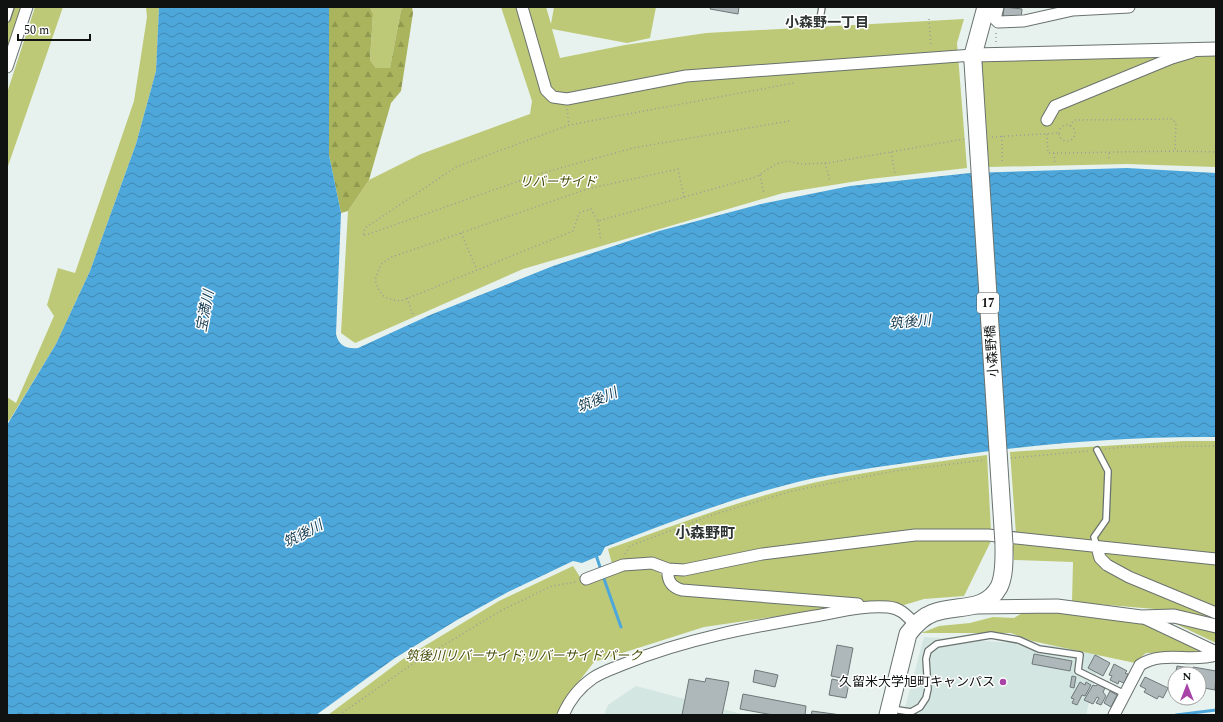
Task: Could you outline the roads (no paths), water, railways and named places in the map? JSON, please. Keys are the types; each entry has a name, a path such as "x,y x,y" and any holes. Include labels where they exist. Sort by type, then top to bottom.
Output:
{"main road":[{"name":"17","path":"973,59 991,13"},
{"name":"小森野橋","path":"973,59 1004,544 1003,568 999,587 988,598 973,607"},
{"name":"17","path":"915,624 933,613 973,607"},
{"path":"889,712 908,634 915,624"}],"street":[{"path":"7,67 27,7"},
{"path":"522,7 546,90 553,97 566,99 686,76 932,59 973,59 1216,49"},
{"path":"998,7 991,13 998,22 1024,21 1073,10 1129,7"},
{"path":"1047,120 1055,106 1172,58 1202,49"},
{"path":"586,579 609,569 623,565 652,563 668,569 684,570 762,554 915,535 988,535 1216,559"},
{"path":"1097,547 1100,558 1107,565 1129,577 1216,613"},
{"path":"668,569 669,582 674,588 682,590 864,605 874,608"},
{"path":"973,607 1058,606 1141,617 1174,616 1216,626"},
{"path":"563,715 578,692 594,677 643,657 687,642 769,624 846,610 888,607 902,611 915,624"},
{"path":"1141,617 1216,652"},
{"path":"1114,715 1140,665 1146,661 1170,657 1209,657 1216,655"}],"lane":[{"path":"7,19 11,7"},
{"path":"820,19 822,7"},
{"path":"1097,450 1108,471 1106,520 1094,537 1097,547"},
{"path":"889,712 911,712 920,707 926,698 928,689 926,659 928,652 937,644 991,635 1019,640 1039,649 1080,655 1078,671 1126,694"}],"water":[{"path":"159,7 329,7 329,155 341,213 336,334 341,344 350,348 358,348 430,315 553,266 659,231 761,204 850,186 970,173 1127,168 1216,173 1216,437 1102,440 988,451 833,474 740,498 695,513 605,547 601,555 582,563 573,561 508,592 457,620 395,658 316,715 7,715 7,425 56,344 90,271 136,144 156,71"}],"waterway":[{"path":"596,555 601,570"},
{"path":"603,576 621,627"},
{"path":"1176,715 1216,710"}],"place":[{"name":"久留米大学旭町キャンパス","path":"1003,682"}],"district":[{"name":"小森野一丁目","path":"827,22"},
{"name":"小森野町","path":"705,533"}],"park label":[{"name":"リバーサイド","path":"558,182"},
{"name":"筑後川リバーサイド;リバーサイドパーク","path":"524,656"}],"water label":[{"name":"宝満川","path":"205,311"},
{"name":"筑後川","path":"910,322"},
{"name":"筑後川","path":"597,400"},
{"name":"筑後川","path":"303,534"}]}
